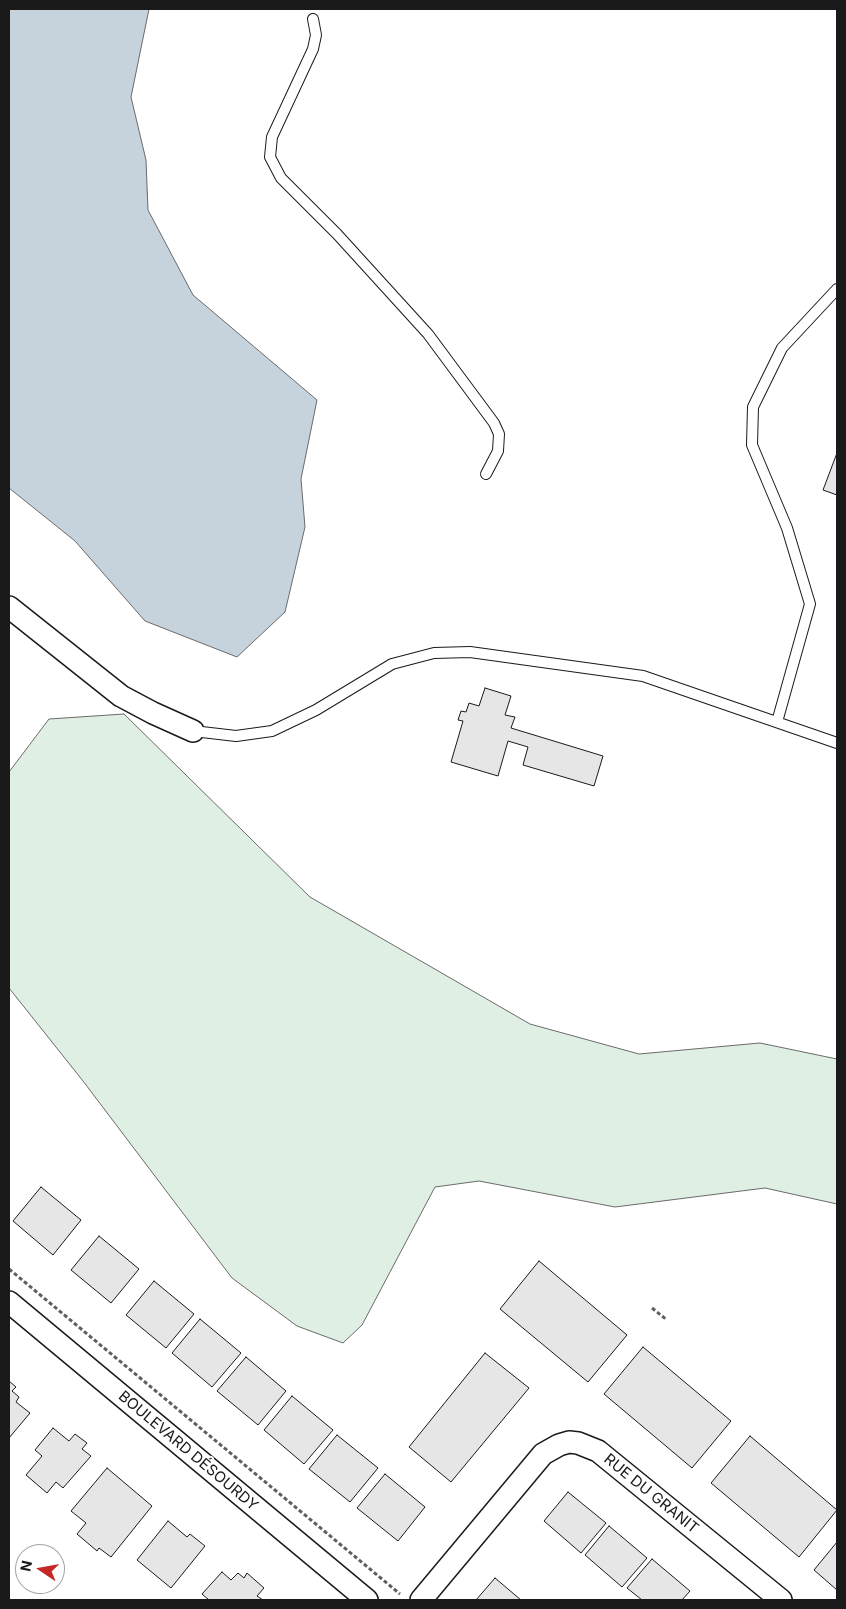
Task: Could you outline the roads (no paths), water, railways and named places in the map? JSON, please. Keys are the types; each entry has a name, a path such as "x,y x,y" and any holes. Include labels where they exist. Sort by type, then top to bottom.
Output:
{"street":[{"path":"9,607 121,696 193,731"},
{"name":"BOULEVARD DÉSOURDY","path":"9,1302 367,1600"},
{"name":"RUE DU GRANIT","path":"422,1600 543,1454 569,1442 578,1443 598,1451 781,1600"}],"lane":[{"path":"313,19 316,35 313,49 272,137 270,157 281,178 337,234 428,334 494,423 498,434 498,451 486,474"},
{"path":"777,722 810,604 786,528 752,444 753,407 782,348 837,289"},
{"path":"193,731 236,736 272,731 316,710 392,664 434,653 470,652 643,676 837,742"}]}
